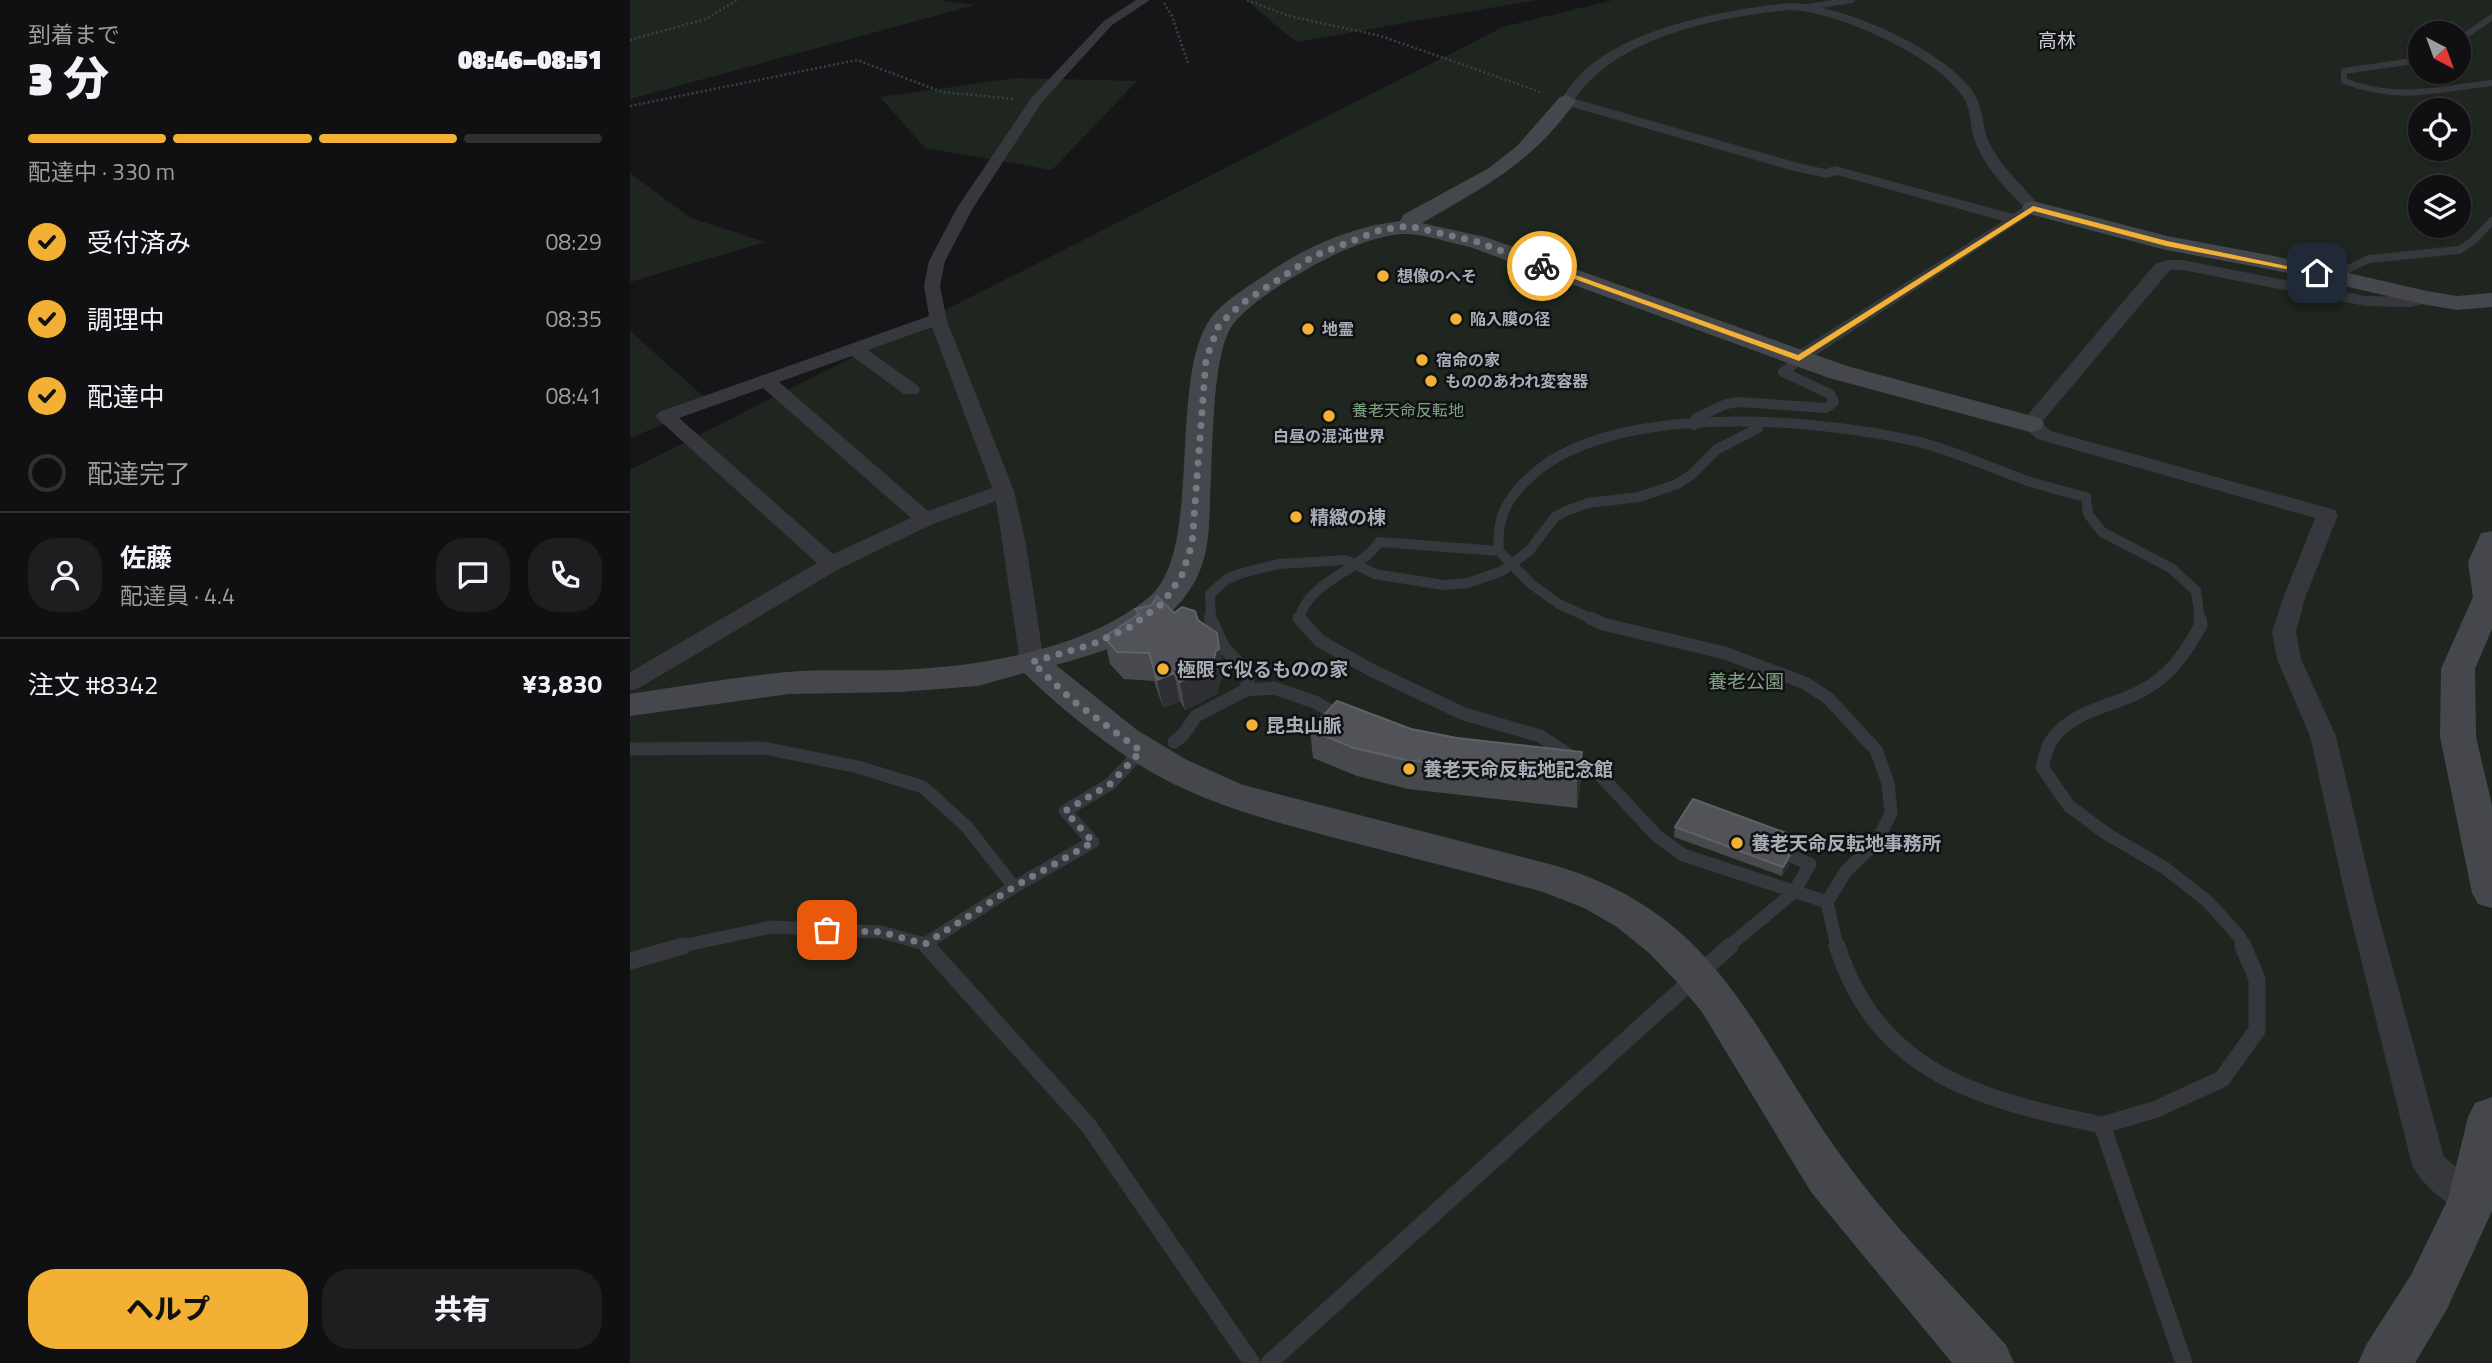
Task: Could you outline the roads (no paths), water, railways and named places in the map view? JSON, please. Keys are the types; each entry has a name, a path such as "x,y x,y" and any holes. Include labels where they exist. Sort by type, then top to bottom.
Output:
{"street":[{"path":"1144,0 1108,23 1037,100 965,208 937,261 932,286 938,319 1004,491 1015,544 1032,662 1072,700 1157,747 1182,774 1233,795 1547,878 1600,897 1654,934 1696,974 1717,1000 1828,1177 1987,1363"},
{"path":"1409,226 1411,220 1496,172 1514,158 1567,101 1584,76 1621,49 1706,20 1745,12 1807,6 1844,18 1930,59 1955,80 1973,98 1980,138 2023,214"},
{"path":"1567,101 1799,168 1827,174 1835,170 2023,214 2427,298 2457,303 2492,300"},
{"path":"1796,362 2023,214"},
{"path":"630,705 789,683 900,681 978,675 1093,644 1130,627 1163,603 1182,575 1192,544 1206,359 1219,325 1241,304 1314,256 1380,230 1409,226 1478,242 1796,362 2030,424 2044,435 2327,515 2294,598 2284,632 2289,659 2323,736 2360,899 2429,1165 2472,1202"},
{"path":"2030,424 2161,268 2168,265 2183,265 2365,301 2410,302 2427,298"},
{"path":"831,564 666,416 938,319"},
{"path":"855,349 911,390"},
{"path":"766,380 925,519"},
{"path":"630,683 831,564 925,519 1004,491"},
{"path":"2492,540 2484,562 2489,597 2458,669 2458,737 2492,893"},
{"path":"2385,1363 2429,1292 2472,1202 2492,1117"}],"lane":[{"path":"1807,6 1852,0"},
{"path":"2471,32 2492,18"},
{"path":"2408,62 2344,71 2344,81 2365,91 2402,96 2492,83"},
{"path":"2339,278 2346,268 2359,262 2402,254 2457,251 2478,238 2492,221"},
{"path":"1694,425 1696,418 1726,404 1739,402 1826,408 1834,402 1830,394 1783,372 1796,362"},
{"path":"1499,551 1496,533 1501,509 1515,490 1542,467 1569,450 1609,436 1694,425 1766,425 1874,434 1949,450 2023,479 2086,497 2088,514 2102,532 2171,568 2196,591 2201,625 2180,661 2153,684 2117,704 2078,715 2052,738 2042,766 2069,806 2196,892 2238,936 2257,979 2257,1030 2222,1079 2154,1110 2102,1125 2024,1108 1967,1089 1913,1057 1878,1024 1851,987 1829,928 1827,902 1846,871 1877,842 1891,813 1888,783 1876,750 1828,698 1805,683 1725,653 1603,624 1559,604 1531,584 1499,551 1379,542 1376,550 1308,598 1299,611 1299,620 1320,641 1428,698 1464,714 1540,736 1600,775 1657,836 1683,855 1827,902"},
{"path":"1246,690 1249,674 1234,662 1214,634 1207,612 1210,594 1234,576 1279,564 1346,560 1375,574 1443,585 1468,583 1502,571 1513,563 1528,551 1555,517 1566,511 1588,503 1639,497 1677,484 1692,475 1716,450 1744,433 1766,425"},
{"path":"925,944 1014,887 1093,842 1065,811 1110,784 1157,747 1183,734 1196,716 1246,690 1274,688 1315,702 1356,725"},
{"path":"630,749 764,748 858,767 923,787 967,827 1014,887"},
{"path":"1532,749 1566,753"},
{"path":"1269,1363 1696,974 1794,892 1810,864 1793,857"},
{"path":"1737,874 1742,867 1771,877 1773,873"},
{"path":"630,961 692,943 772,927 881,932 925,944 1088,1125 1252,1363"},
{"path":"2102,1125 2184,1363"}],"place":[{"name":"想像のへそ","path":"1383,276"},
{"name":"陥入膜の径","path":"1456,319"},
{"name":"地霊","path":"1308,329"},
{"name":"宿命の家","path":"1422,360"},
{"name":"もののあわれ変容器","path":"1431,381"},
{"name":"白昼の混沌世界","path":"1329,416"},
{"name":"精緻の棟","path":"1296,517"},
{"name":"極限で似るものの家","path":"1163,669"},
{"name":"昆虫山脈","path":"1252,725"},
{"name":"養老天命反転地記念館","path":"1409,769"},
{"name":"養老天命反転地事務所","path":"1737,843"}],"district":[{"name":"高林","path":"2057,40"}],"park label":[{"name":"養老天命反転地","path":"1408,410"},
{"name":"養老公園","path":"1746,681"}]}
